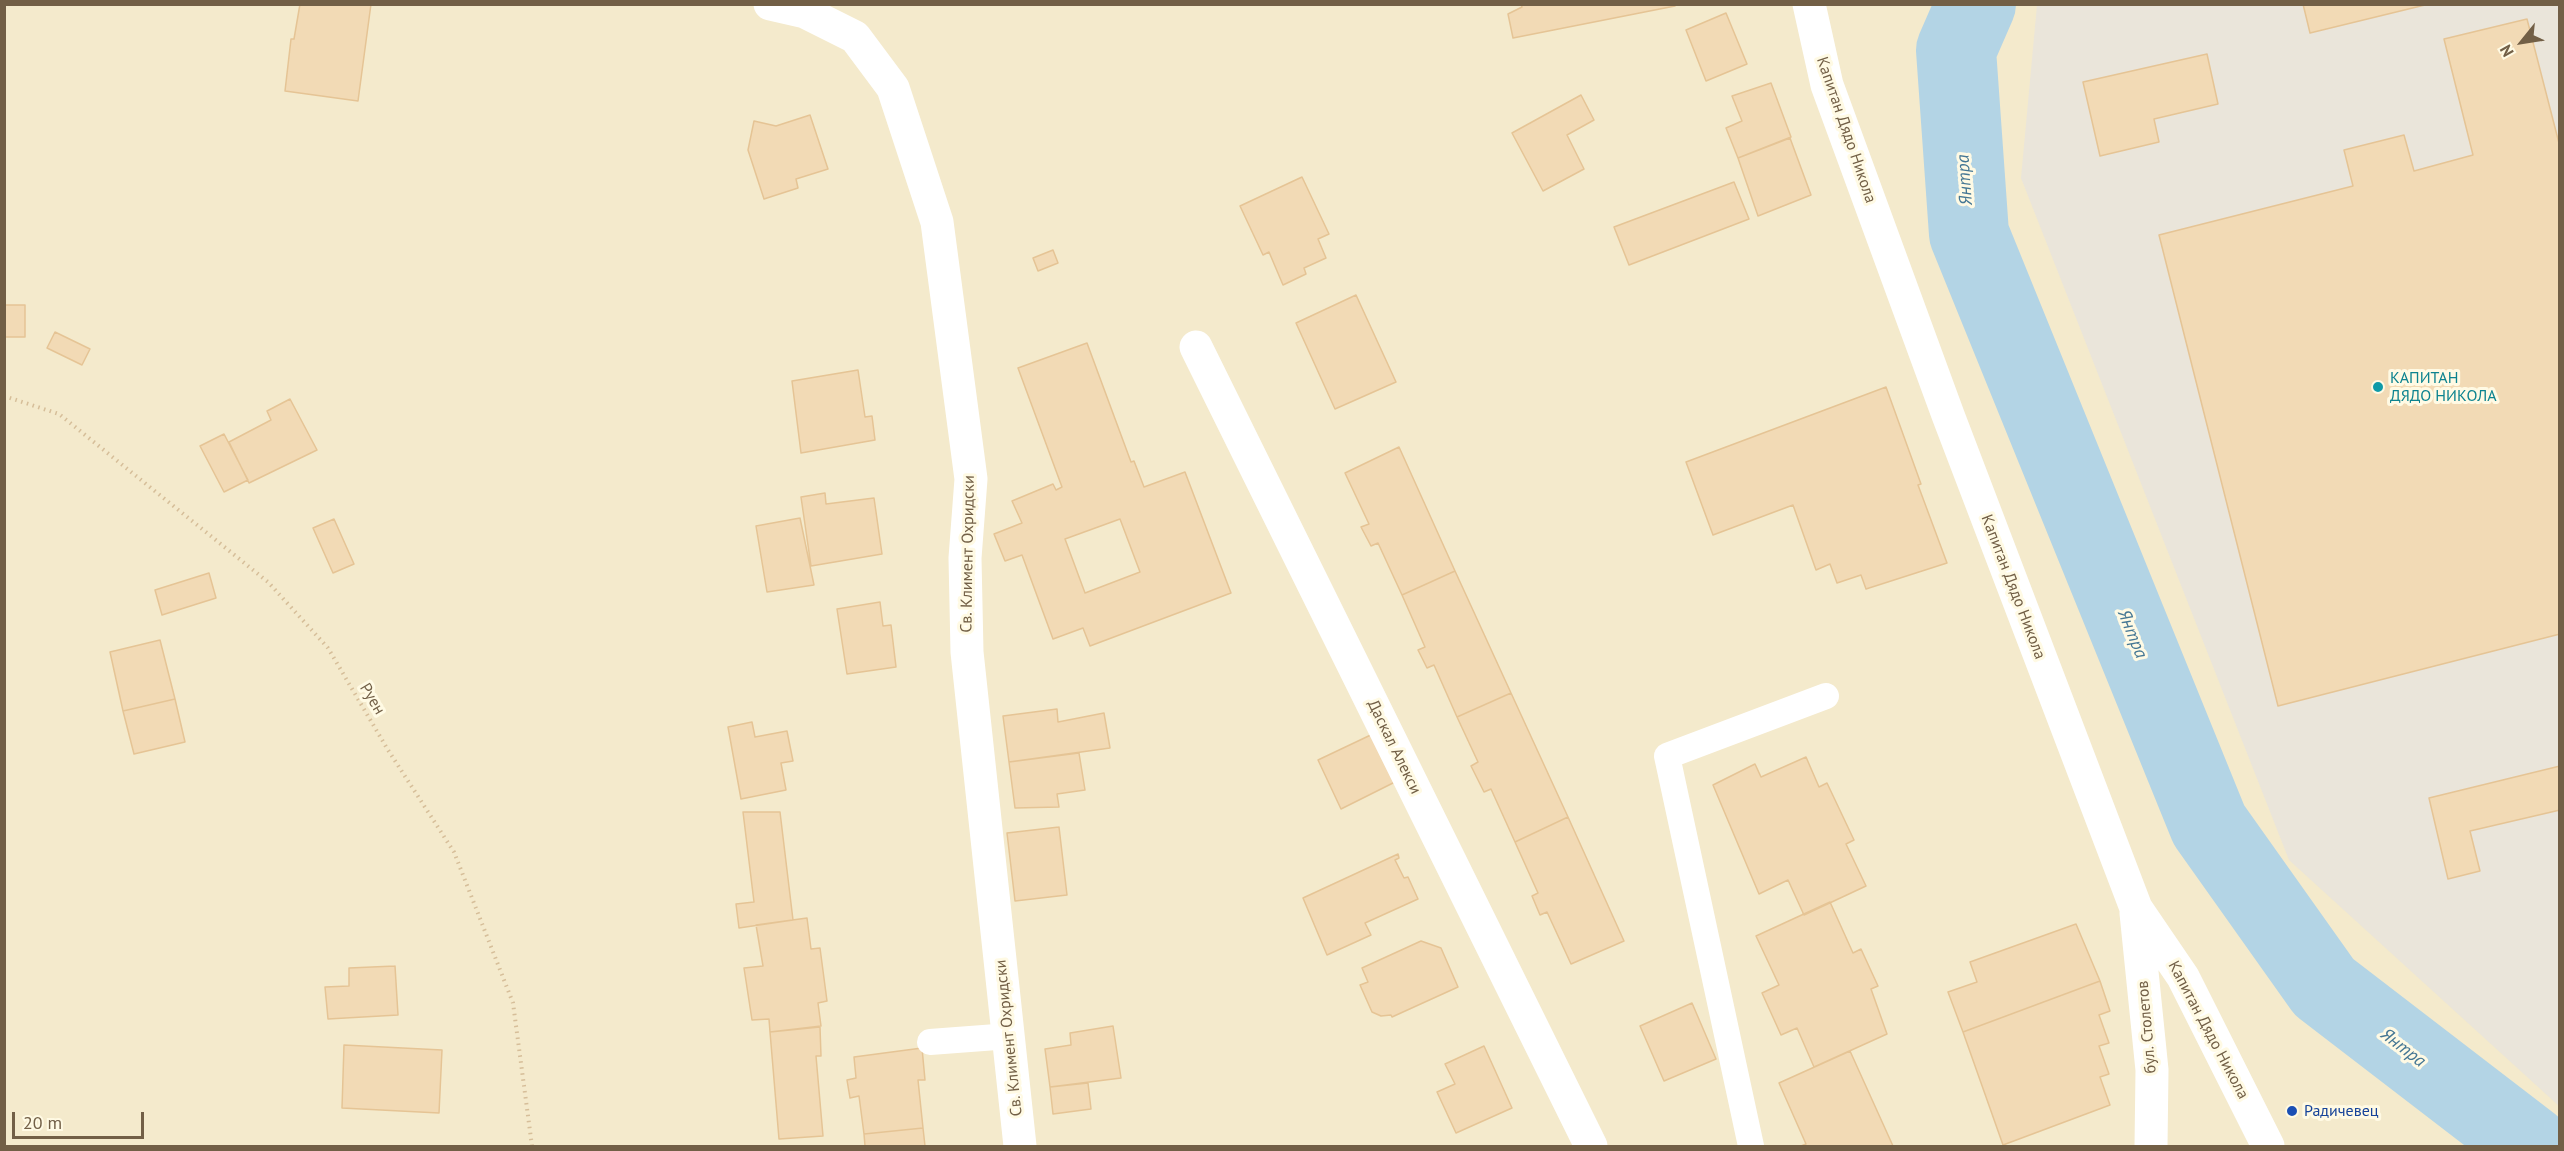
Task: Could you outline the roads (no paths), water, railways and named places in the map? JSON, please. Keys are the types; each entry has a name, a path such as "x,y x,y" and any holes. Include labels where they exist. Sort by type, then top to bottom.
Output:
{"street":[{"name":"Св. Климент Охридски","path":"770,4 805,12 855,37 893,88 937,222 972,478 965,558 967,652 1020,1146"},
{"name":"Капитан Дядо Никола","path":"1809,4 1827,85 1948,415 2136,908 2183,977 2268,1146"},
{"name":"Даскал Алекси","path":"1196,347 1591,1146"},
{"name":"бул. Столетов","path":"2136,908 2152,1070 2151,1146"}],"lane":[{"path":"1751,1146 1667,756 1827,696"},
{"path":"930,1042 1010,1036"}],"waterway":[{"name":"Янтра","path":"1976,4 1956,50 1969,234 2209,825 2324,987 2531,1146"}],"place":[{"name":"КАПИТАН ДЯДО НИКОЛА","path":"2378,387"},
{"name":"Радичевец","path":"2292,1111"}]}
